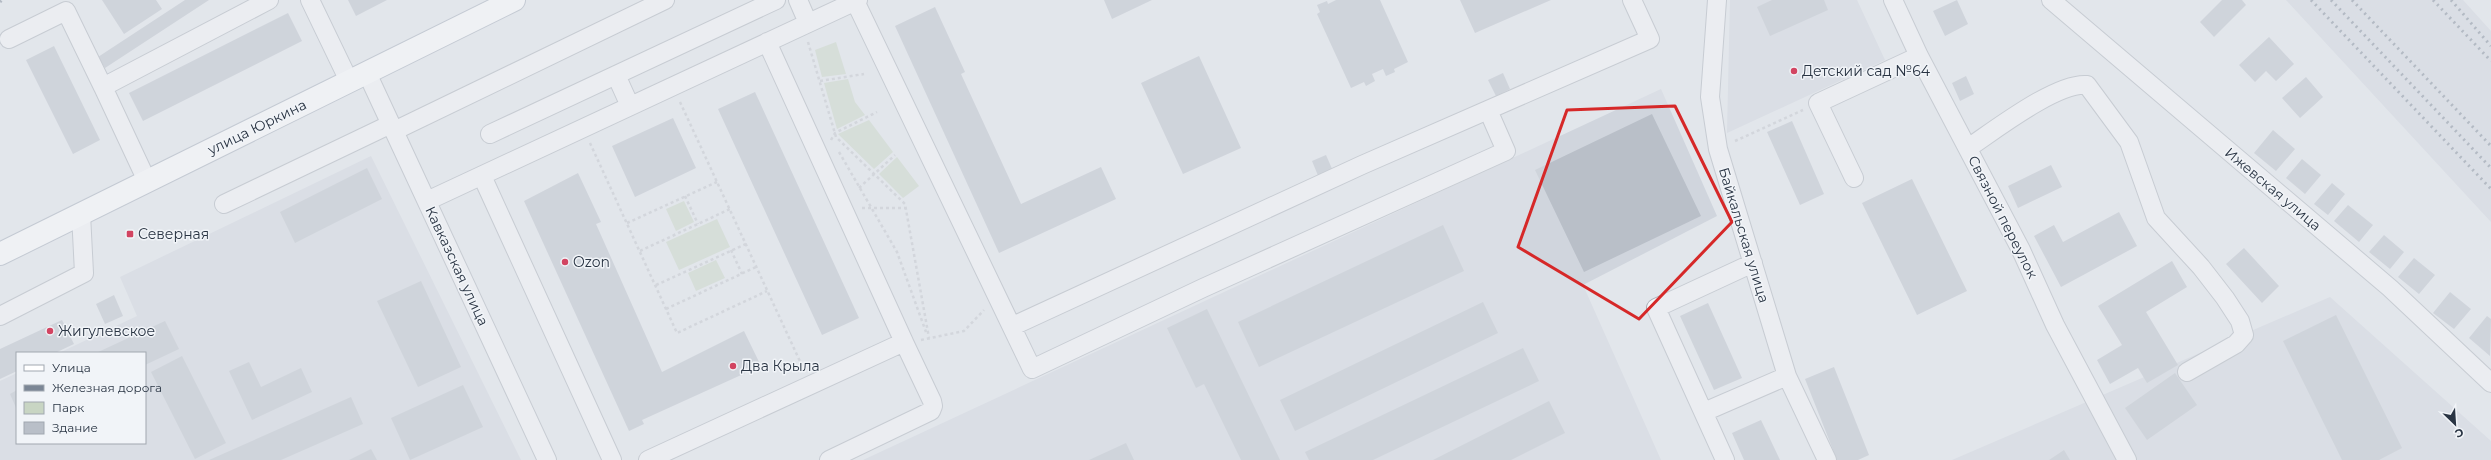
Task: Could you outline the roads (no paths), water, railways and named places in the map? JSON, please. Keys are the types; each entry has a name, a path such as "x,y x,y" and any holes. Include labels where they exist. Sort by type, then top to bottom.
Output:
{"main road":[{"name":"улица Юркина","path":"0,254 514,0"}],"street":[{"path":"103,87 269,0"},
{"name":"Кавказская улица","path":"310,0 358,77 393,127 547,460"},
{"path":"224,204 665,0"},
{"path":"490,134 776,0"},
{"path":"798,0 805,25"},
{"path":"1012,326 1488,110 1650,39 1632,0"},
{"name":"Байкальская улица","path":"1717,0 1710,97 1718,149 1787,376 1827,460"},
{"name":"Связной переулок","path":"1893,0 1919,56 2021,250 2055,325 2114,433 2127,460"},
{"name":"Ижевская улица","path":"2051,0 2390,288 2491,383"},
{"path":"427,201 856,1 1032,369 1203,288 1506,151 1488,110"},
{"path":"8,39 66,12 103,87 146,181"},
{"path":"766,42 933,406 931,411 829,460"},
{"path":"1854,178 1818,103 1919,56"},
{"path":"616,75 630,106"},
{"path":"1968,148 2018,114 2056,93 2076,84 2087,85 2129,142 2156,218 2201,267 2240,321 2244,335 2236,344 2187,372"},
{"path":"482,176 612,460"},
{"path":"0,316 84,273 81,214"},
{"path":"1725,460 1656,308 1753,263"},
{"path":"648,460 905,343"},
{"path":"1704,412 1787,376"}],"railway":[{"path":"2311,0 2491,189"},
{"path":"2331,0 2491,168"},
{"path":"2352,0 2491,146"},
{"path":"2433,0 2491,61"},
{"path":"2451,0 2491,46"}],"place":[{"name":"Детский сад №64","path":"1794,71"},
{"name":"Северная","path":"130,234"},
{"name":"Ozon","path":"565,262"},
{"name":"Жигулевское","path":"50,331"},
{"name":"Два Крыла","path":"733,366"}]}
